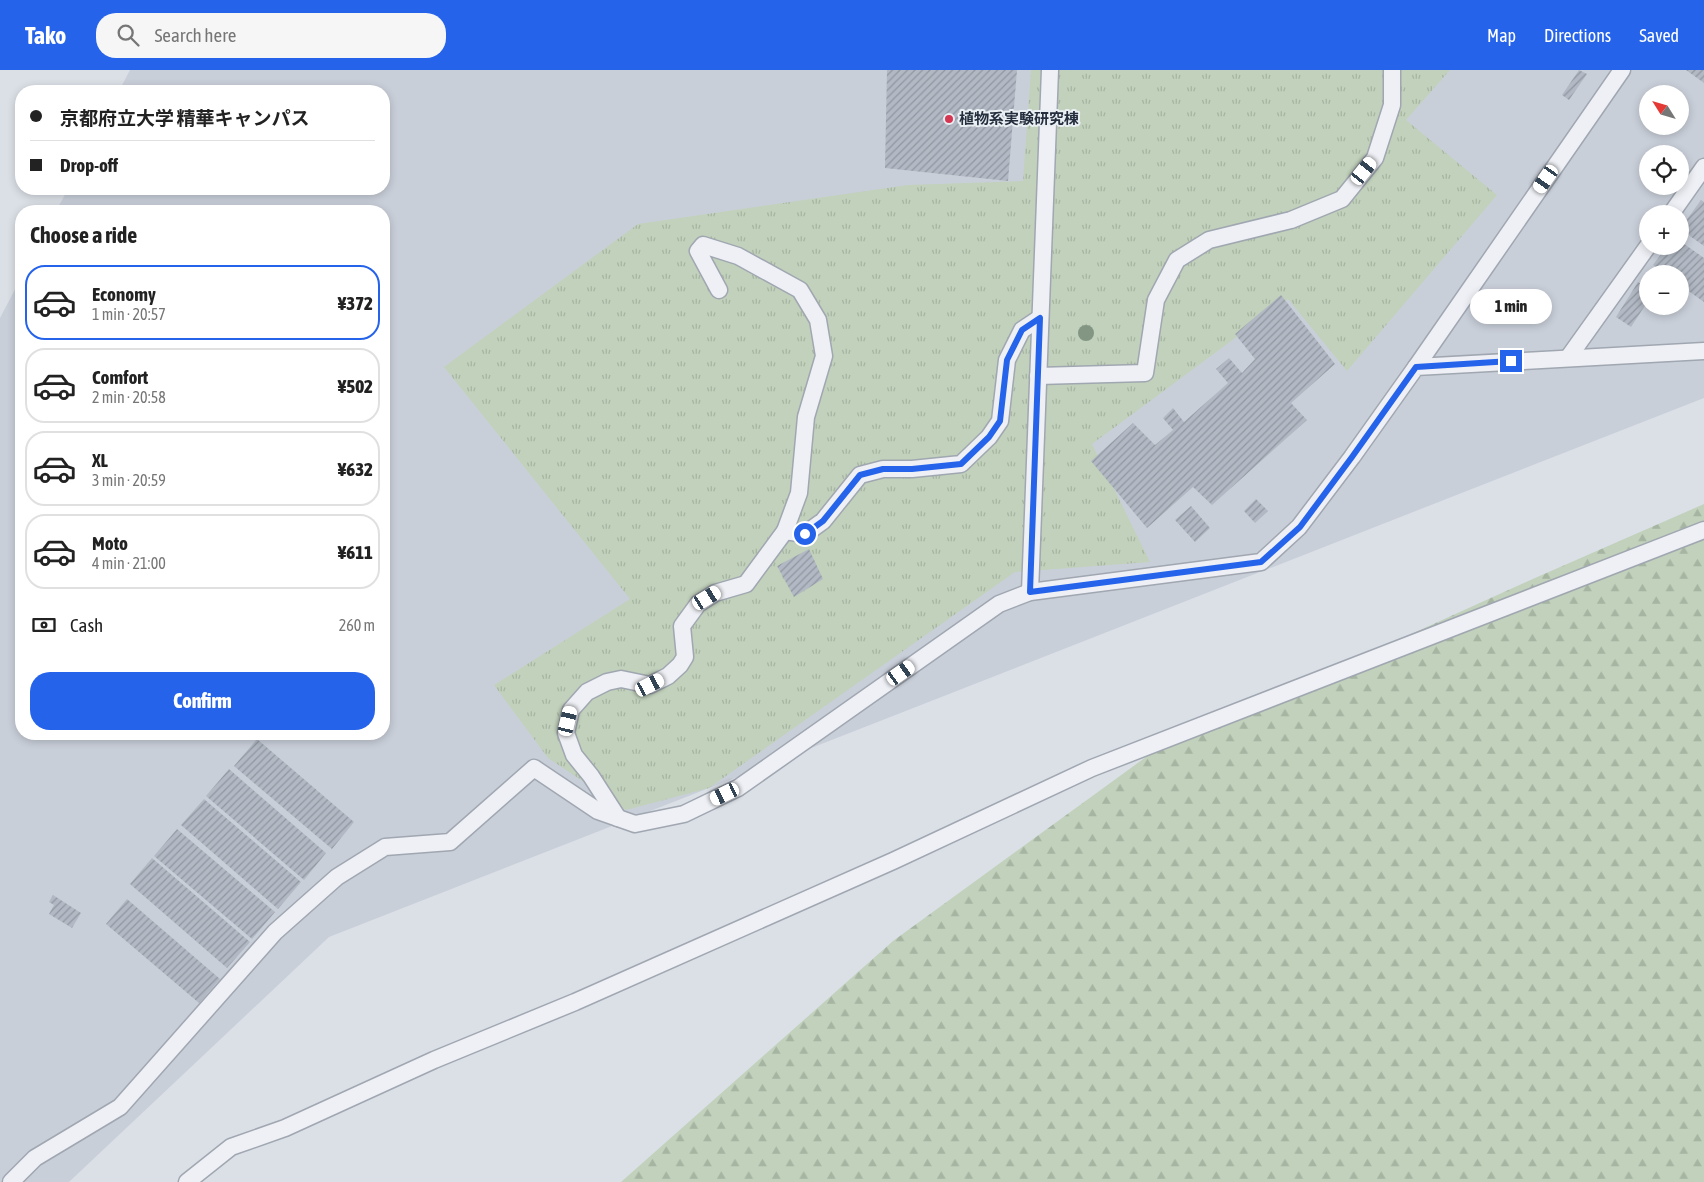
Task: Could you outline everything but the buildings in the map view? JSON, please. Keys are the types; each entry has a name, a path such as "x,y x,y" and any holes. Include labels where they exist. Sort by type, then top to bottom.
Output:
{"lane":[{"path":"1030,592 1050,70"},
{"path":"1038,376 1145,373 1156,300 1177,260 1209,240 1291,220 1342,199 1374,158 1392,105 1392,70"},
{"path":"11,1182 34,1158 120,1107 276,932 337,877 385,847 450,842 534,768 598,811 636,824 684,814 738,788 999,604 1030,592 1261,562 1300,527 1352,457 1622,70"},
{"path":"1677,205 1704,167"},
{"path":"618,818 591,776 574,755 566,733 571,710 587,692 607,682 621,679 650,685 668,676 680,665 685,657 682,626 698,604 715,593 746,584 785,531 799,494 806,417 824,356 818,320 800,290 738,256 703,245 698,251 720,290"},
{"path":"1568,358 1642,255"},
{"path":"785,531 805,534 823,521 860,475 883,469 912,469 961,464 989,437 1000,421 1007,360 1022,330 1040,318"},
{"path":"1416,367 1704,351"},
{"path":"187,1182 231,1147 285,1128 434,1060 584,998 892,861 1092,768 1704,530"}],"shaded area":[{"path":"130,70 1704,70 1704,398 329,937 69,1182 0,1182 0,318 15,289 15,740 390,740 390,205 59,205 65,195 390,195 390,85 122,85"}],"green space":[{"path":"1031,70 1450,70 1406,120 1497,195 1347,371 1288,299 1092,444 1150,562 1015,572 709,788 626,810 548,758 494,685 630,599 444,367 638,224 908,185 1023,181"},
{"path":"1704,504 1704,1182 621,1182 893,941 1157,749 1535,578"}],"place":[{"name":"植物系実験研究棟","path":"949,119"}],"route":[{"path":"805,534 823,521 860,475 883,469 912,469 961,464 989,437 1000,421 1007,360 1022,330 1040,318 1030,592 1261,562 1300,527 1416,367 1511,361"}]}
